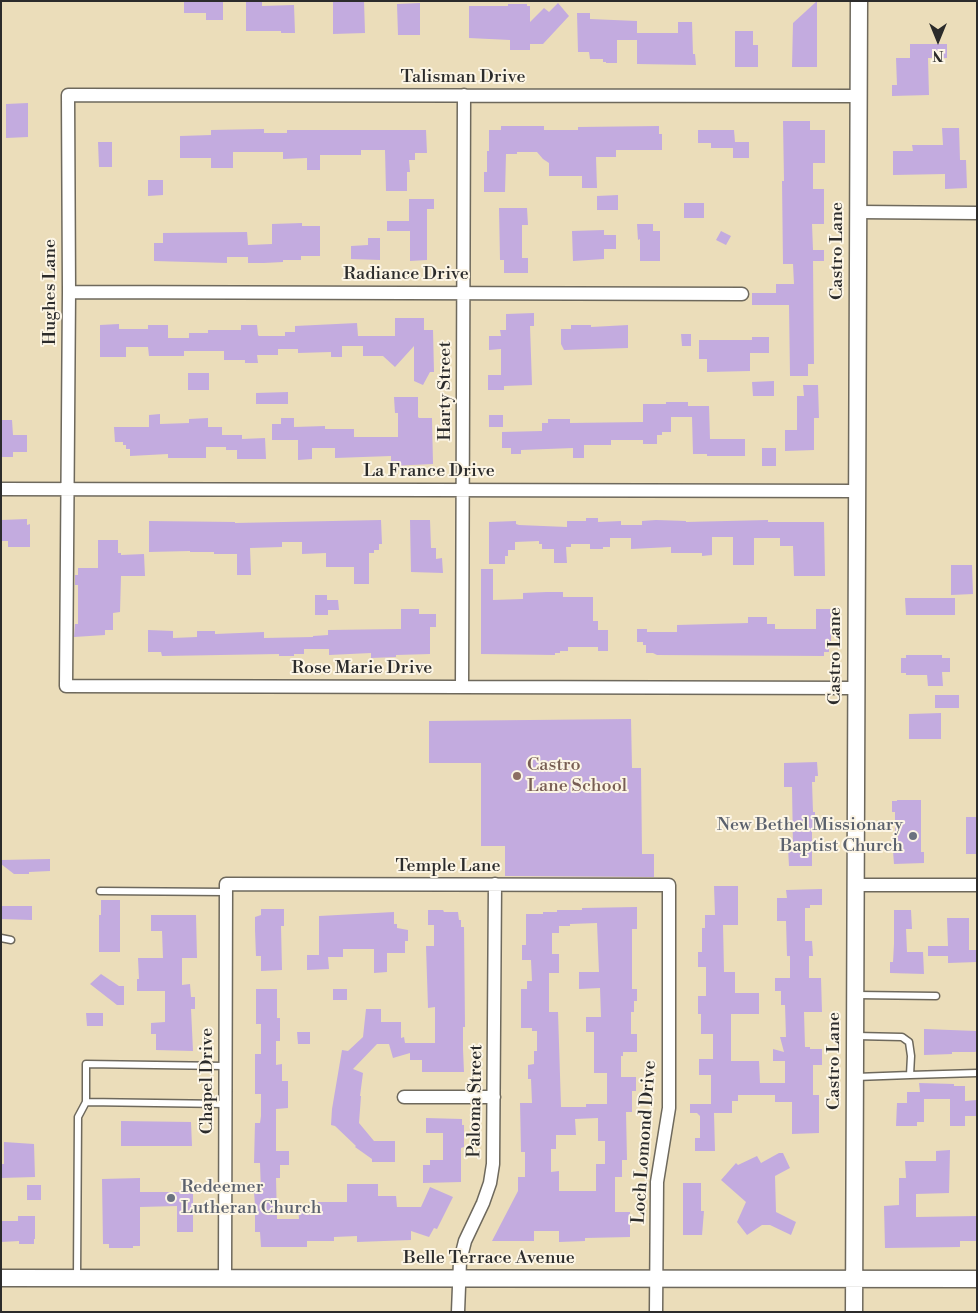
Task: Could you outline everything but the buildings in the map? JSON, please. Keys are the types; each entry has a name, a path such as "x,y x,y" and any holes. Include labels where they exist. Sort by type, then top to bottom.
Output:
{"street":[{"name":"Castro Lane","path":"854,1312 858,1"},
{"name":"Talisman Drive","path":"68,95 858,96"},
{"name":"Hughes Lane","path":"66,489 69,292 68,95"},
{"name":"Harty Street","path":"462,687 464,96"},
{"path":"858,212 977,213"},
{"name":"Radiance Drive","path":"69,292 742,294"},
{"name":"La France Drive","path":"1,489 857,490"},
{"name":"Rose Marie Drive","path":"66,489 66,686 856,688"},
{"name":"Temple Lane","path":"226,888 495,884 669,885"},
{"name":"Paloma Street","path":"458,1312 460,1261 465,1241 490,1183 493,1164 495,884"},
{"name":"Loch Lomond Drive","path":"656,1312 657,1182 669,1108 669,885"},
{"path":"855,885 977,885"},
{"name":"Chapel Drive","path":"225,1278 226,888"},
{"path":"404,1097 494,1097"},
{"name":"Belle Terrace Avenue","path":"1,1278 977,1280"}],"lane":[{"path":"100,891 226,888"},
{"path":"1,938 11,940"},
{"path":"855,995 936,996"},
{"path":"855,1036 896,1036 906,1039 910,1046 910,1075"},
{"path":"77,1278 78,1117 86,1102 86,1064 225,1066"},
{"path":"855,1077 977,1073"},
{"path":"86,1102 225,1104"}],"place":[{"name":"Castro Lane School","path":"517,776"},
{"name":"New Bethel Missionary Baptist Church","path":"913,836"},
{"name":"Redeemer Lutheran Church","path":"171,1198"}]}
